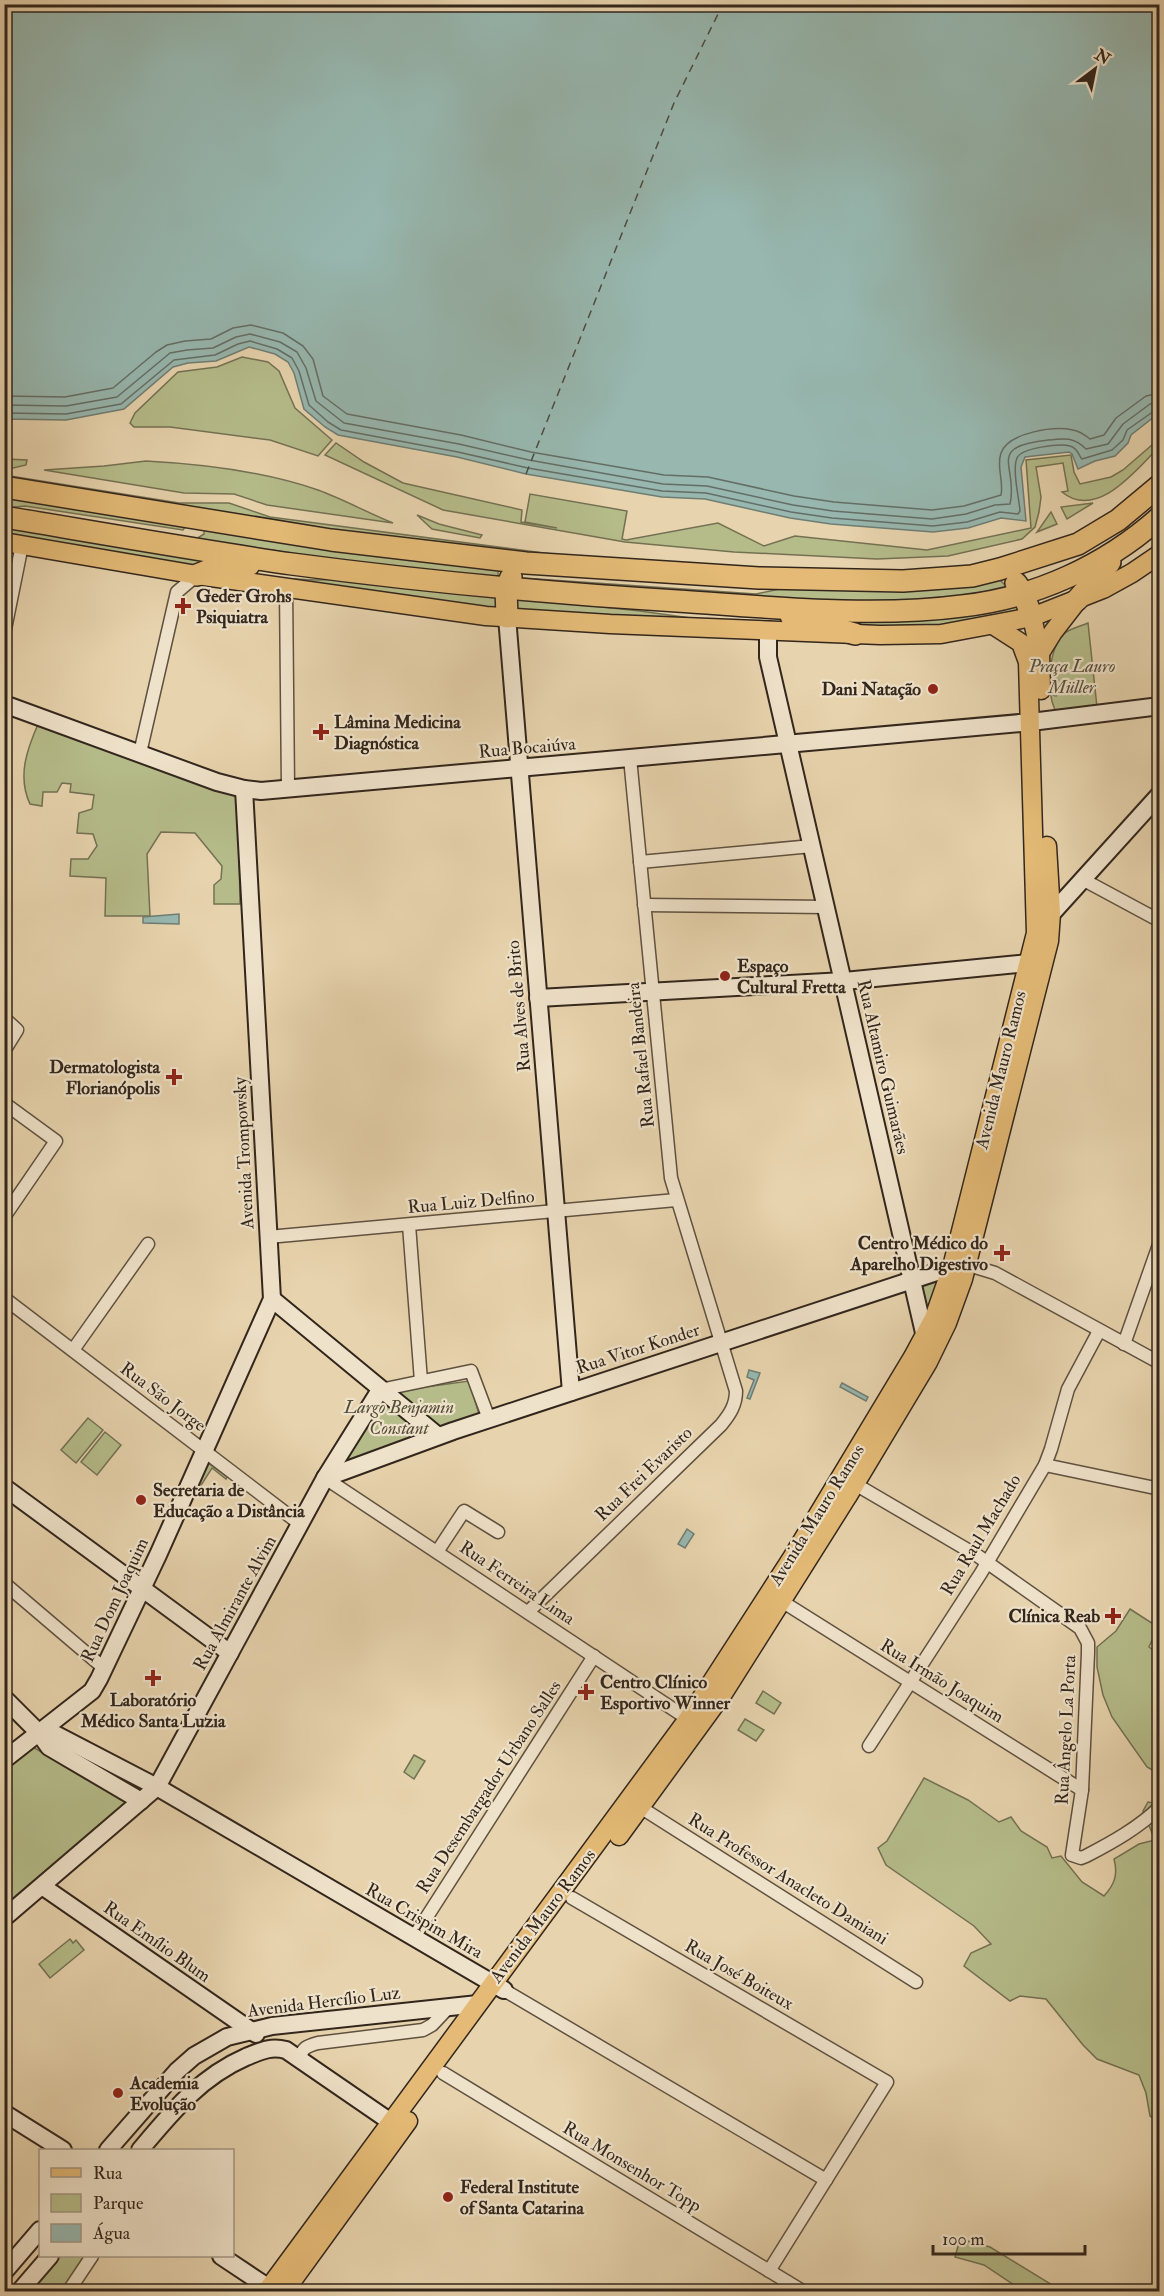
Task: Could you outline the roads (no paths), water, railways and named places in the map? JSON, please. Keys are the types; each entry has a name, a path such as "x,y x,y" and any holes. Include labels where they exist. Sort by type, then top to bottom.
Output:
{"highway":[{"path":"4,487 331,540 526,563 759,578 903,581 972,576 1078,544 1118,520 1160,485"},
{"path":"4,517 292,564 506,589 756,606 916,610 964,606 1023,593 1089,568 1155,522"},
{"path":"165,543 192,534 196,519"},
{"path":"1077,600 1123,545"},
{"path":"507,617 506,589 511,577 526,563"},
{"path":"197,575 214,568 292,564"},
{"path":"1000,569 1014,580 1023,593 1032,617"},
{"path":"756,606 855,634"}],"main road":[{"path":"13,543 197,575 507,617 610,624 855,634 941,634 1032,617 1077,600 1132,573 1160,554"},
{"path":"1040,653 1077,600"},
{"name":"Rua Alves de Brito","path":"507,617 571,1392"},
{"name":"Avenida Mauro Ramos","path":"273,2291 783,1602 938,1343 954,1305 959,1267 1036,933 1036,722 1040,653 1032,617"},
{"name":"Avenida Mauro Ramos","path":"498,1987 572,1898 640,1807 694,1723 925,1337 959,1267 1049,941 1051,913 1036,722 1028,662 1021,643 993,625"},
{"name":"Rua Altamiro Guimarães","path":"768,630 768,657 925,1337"},
{"name":"Rua Bocaiúva","path":"4,704 217,783 261,791 1036,722 1160,706"},
{"name":"Avenida Trompowsky","path":"244,789 272,1299"},
{"path":"1036,933 1051,913 1160,794"},
{"path":"538,998 844,981 1028,963"},
{"name":"Rua Vitor Konder","path":"325,1478 489,1419 721,1342 959,1267"},
{"path":"272,1299 438,1436"},
{"name":"Rua Dom Joaquim","path":"4,1760 92,1691 105,1669 272,1299"},
{"name":"Rua Almirante Alvim","path":"4,1918 157,1787 325,1478 380,1390"},
{"path":"419,1443 423,1434 422,1423"},
{"path":"4,1487 230,1653"},
{"path":"4,1698 39,1733 49,1747 141,1801"},
{"name":"Rua Crispim Mira","path":"39,1733 57,1735 157,1787 498,1987"},
{"name":"Rua Emílio Blum","path":"42,1886 260,2037 265,2050"},
{"name":"Avenida Hercílio Luz","path":"110,2149 167,2082 194,2056 227,2037 250,2030 448,2007 481,2011"},
{"name":"Avenida Mauro Ramos","path":"397,2126 443,2073 481,2011"},
{"path":"286,2050 288,2036 298,2024"},
{"path":"142,2149 185,2097 200,2085 231,2064 274,2047 286,2050 397,2126"},
{"path":"4,2113 60,2149"},
{"path":"4,2272 39,2231"},
{"path":"19,2292 49,2257"},
{"path":"222,2257 273,2291"}],"street":[{"path":"4,634 13,543"},
{"path":"140,753 177,592 197,575"},
{"path":"286,588 288,789"},
{"name":"Rua Rafael Bandeira","path":"630,758 670,1178 721,1342"},
{"path":"640,862 812,846"},
{"path":"1082,879 1160,921"},
{"path":"644,905 826,907"},
{"path":"4,1018 17,1030 4,1051"},
{"path":"4,1103 56,1141 4,1217"},
{"name":"Rua Luiz Delfino","path":"268,1237 676,1200"},
{"path":"409,1225 421,1381"},
{"path":"1124,1344 1160,1242"},
{"path":"73,1350 148,1244"},
{"path":"959,1267 975,1267 995,1273 1160,1363"},
{"name":"Rua São Jorge","path":"4,1298 300,1524"},
{"name":"Rua Raul Machado","path":"869,1746 987,1562 1045,1465 1068,1389 1099,1330"},
{"name":"Rua Frei Evaristo","path":"528,1612 721,1425 730,1413 736,1391 721,1342"},
{"path":"380,1390 471,1371 489,1419"},
{"path":"1045,1465 1160,1489"},
{"name":"Rua Ferreira Lima","path":"325,1478 694,1723"},
{"name":"Rua Ângelo La Porta","path":"855,1484 987,1562 1080,1628 1086,1635 1088,1653 1082,1790 1072,1856 1086,1856 1118,1839 1160,1807"},
{"path":"437,1552 464,1511 498,1532"},
{"path":"4,1583 105,1669"},
{"name":"Rua Irmão Joaquim","path":"783,1602 1082,1790"},
{"name":"Rua Desembargador Urbano Salles","path":"414,1937 594,1656"},
{"name":"Rua Professor Anacleto Damiani","path":"640,1807 916,1982"},
{"name":"Rua José Boiteux","path":"572,1898 888,2082 826,2180"},
{"name":"Rua Crispim Mira","path":"498,1987 826,2180"},
{"path":"300,2060 301,2052 307,2046 423,2030 432,2025 448,2007"},
{"name":"Rua Monsenhor Topp","path":"443,2073 804,2292"},
{"path":"769,2271 826,2180"},
{"path":"68,2292 91,2257"}],"water":[{"path":"4,5 1159,5 1159,413 1131,435 1128,443 1115,456 1095,461 1078,469 1069,452 1025,457 1021,467 1026,521 1001,518 968,528 933,532 831,524 790,518 705,499 662,497 526,474 457,457 338,435 304,409 294,373 288,362 275,354 249,347 216,361 188,363 173,367 124,409 66,420 5,419"},
{"path":"1055,669 1055,677 1058,680 1056,684 1060,689 1056,696 1053,695 1054,690 1050,685 1052,679 1049,676 1051,670"},
{"path":"179,914 179,924 143,923 143,917"},
{"path":"749,1370 760,1373 750,1399 747,1398 754,1380 747,1377"},
{"path":"842,1383 868,1397 866,1401 840,1387"},
{"path":"687,1529 694,1534 685,1548 678,1544"}],"place":[{"name":"Geder Grohs Psiquiatra","path":"183,606"},
{"name":"Dani Natação","path":"933,689"},
{"name":"Lâmina Medicina Diagnóstica","path":"321,732"},
{"name":"Espaço Cultural Fretta","path":"725,976"},
{"name":"Dermatologista Florianópolis","path":"174,1077"},
{"name":"Centro Médico do Aparelho Digestivo","path":"1002,1253"},
{"name":"Secretaria de Educação a Distância","path":"141,1500"},
{"name":"Clínica Reab","path":"1113,1616"},
{"name":"Laboratório Médico Santa Luzia","path":"153,1678"},
{"name":"Centro Clínico Esportivo Winner","path":"586,1692"},
{"name":"Academia Evolução","path":"118,2093"},
{"name":"Federal Institute of Santa Catarina","path":"448,2197"}],"park label":[{"name":"Praça Lauro Müller","path":"1072,676"},
{"name":"Largo Benjamin Constant","path":"399,1417"}]}
